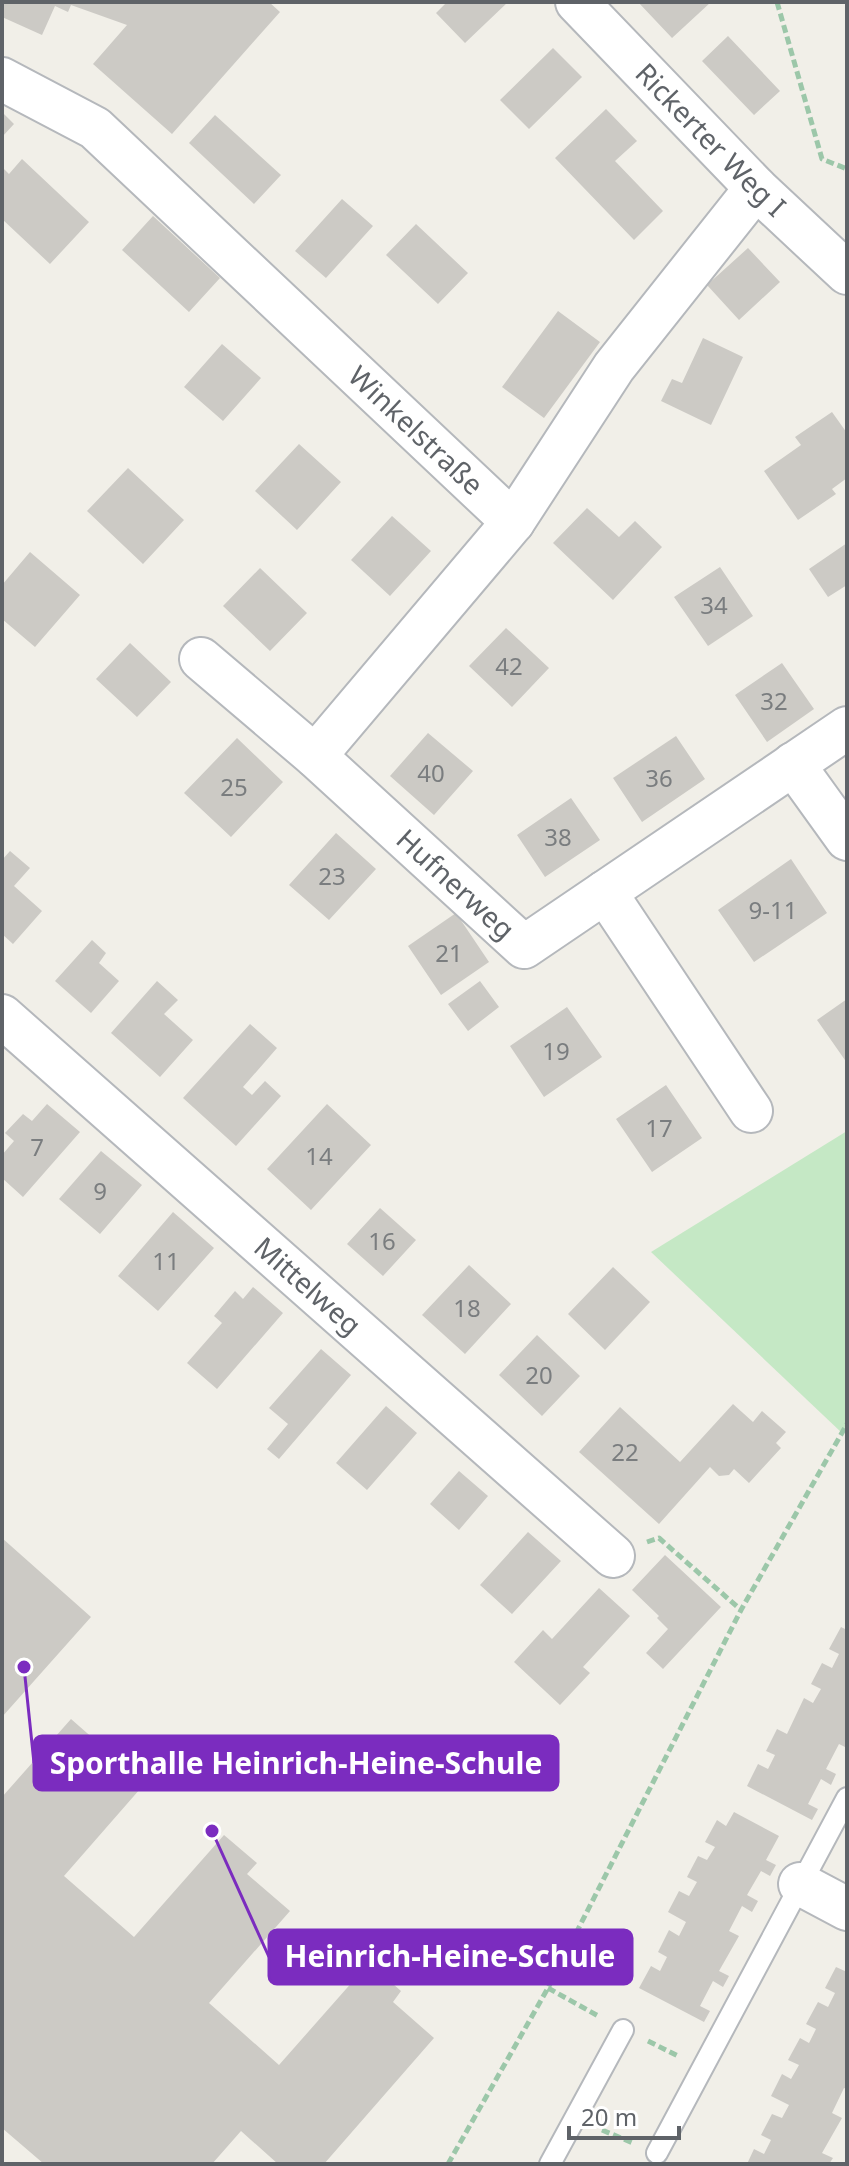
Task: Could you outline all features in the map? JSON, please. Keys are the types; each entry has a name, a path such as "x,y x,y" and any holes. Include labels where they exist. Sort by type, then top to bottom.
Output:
{"street":[{"name":"Rickerter Weg I","path":"577,2 756,188 847,271"},
{"name":"Winkelstraße","path":"2,79 95,128 513,522"},
{"path":"315,756 513,522 614,367 756,188"},
{"name":"Hufnerweg","path":"201,659 315,756 524,947 847,728"},
{"path":"793,764 847,839"},
{"path":"605,892 751,1111"},
{"name":"Mittelweg","path":"2,1016 613,1556"},
{"path":"800,1884 847,1909"}],"lane":[{"path":"657,2153 847,1798"},
{"path":"550,2164 623,2030"}],"path":[{"path":"777,2 822,159 847,169"},
{"path":"448,2164 548,1988 741,1610 847,1424"},
{"path":"659,1538 741,1610"},
{"path":"575,2118 657,2153"}],"green space":[{"path":"847,1131 847,1424 842,1433 651,1252"}],"building":[{"path":"2,2 269,2 280,12 172,134 93,64 127,25 71,5 68,12 55,6 42,35 2,17"},
{"path":"447,2 508,2 465,43 436,13"},
{"path":"638,2 711,2 672,38"},
{"path":"728,36 780,91 754,115 702,61"},
{"path":"553,48 582,77 529,129 500,100"},
{"path":"606,109 637,141 615,161 663,211 634,240 555,158"},
{"path":"2,112 14,124 2,137"},
{"path":"215,115 281,175 254,204 189,143"},
{"path":"22,159 89,222 50,264 2,219 2,167 9,174"},
{"path":"342,199 373,226 326,278 295,251"},
{"path":"153,216 220,278 189,312 122,250"},
{"path":"416,224 468,273 438,304 386,255"},
{"path":"748,248 780,282 739,320 707,285"},
{"path":"558,311 600,342 544,418 502,387"},
{"path":"703,338 743,357 711,425 661,401 672,379 682,383"},
{"path":"222,344 261,378 223,421 184,387"},
{"path":"832,412 847,433 847,478 832,489 836,494 798,520 764,471 801,445 795,437"},
{"path":"299,444 341,482 297,530 255,491"},
{"path":"128,468 184,520 143,564 87,511"},
{"path":"587,508 619,537 635,521 662,547 613,600 553,543"},
{"path":"392,516 431,551 390,596 351,560"},
{"path":"847,543 847,585 828,597 809,569"},
{"path":"30,552 80,595 35,647 2,619 2,585"},
{"path":"720,567 753,616 708,646 674,597"},
{"path":"260,568 307,613 270,651 223,606"},
{"path":"506,628 549,668 512,707 469,666"},
{"path":"130,643 171,682 137,717 96,679"},
{"path":"782,663 814,709 767,742 735,695"},
{"path":"428,733 473,771 434,815 390,776"},
{"path":"676,736 705,779 642,822 613,778"},
{"path":"237,738 283,782 231,837 184,793"},
{"path":"571,798 600,840 545,877 517,835"},
{"path":"336,833 376,869 329,920 289,885"},
{"path":"10,851 30,868 14,886 42,911 13,944 2,934 2,860"},
{"path":"791,859 827,913 754,962 718,910"},
{"path":"456,913 489,962 441,995 408,946"},
{"path":"92,940 106,953 99,963 119,981 91,1013 55,981"},
{"path":"157,981 178,1000 164,1014 193,1040 160,1077 111,1033"},
{"path":"480,981 499,1007 468,1031 448,1004"},
{"path":"847,999 847,1063 817,1020"},
{"path":"567,1007 602,1057 544,1097 510,1046"},
{"path":"250,1024 277,1048 243,1087 252,1095 265,1081 281,1096 236,1146 183,1098"},
{"path":"666,1085 702,1138 652,1172 616,1119"},
{"path":"47,1104 80,1132 23,1197 2,1178 2,1155 14,1141 5,1133 23,1114 32,1121"},
{"path":"327,1104 371,1145 311,1210 267,1169"},
{"path":"101,1151 142,1185 100,1234 59,1199"},
{"path":"380,1208 416,1240 383,1276 347,1244"},
{"path":"173,1212 214,1248 158,1311 118,1276"},
{"path":"469,1265 511,1304 465,1354 422,1315"},
{"path":"613,1267 650,1302 605,1350 568,1314"},
{"path":"253,1287 283,1313 217,1389 187,1363 222,1323 214,1316 235,1291 243,1299"},
{"path":"537,1335 580,1376 542,1416 499,1375"},
{"path":"321,1349 351,1375 279,1459 267,1449 288,1424 269,1408"},
{"path":"733,1404 753,1422 762,1411 786,1432 776,1443 781,1448 749,1483 734,1469 729,1475 719,1476 710,1467 659,1524 579,1452 620,1407 680,1462"},
{"path":"386,1406 417,1433 367,1490 336,1463"},
{"path":"459,1471 488,1496 459,1530 430,1504"},
{"path":"528,1532 561,1561 512,1614 480,1585"},
{"path":"2,1538 91,1617 2,1717"},
{"path":"665,1555 721,1607 663,1669 646,1653 668,1629 632,1590"},
{"path":"599,1588 630,1616 583,1667 590,1673 560,1705 514,1662 543,1630 552,1639"},
{"path":"841,1627 847,1630 847,1748 839,1744 826,1769 836,1774 831,1785 821,1779 808,1804 818,1809 812,1820 747,1786 758,1764 768,1769 775,1755 766,1751 777,1729 787,1734 804,1698 813,1703 821,1689 811,1684 822,1663 832,1668 839,1654 829,1649"},
{"path":"71,1719 111,1754 120,1744 154,1773 64,1876 134,1937 224,1835 257,1863 247,1874 290,1911 209,2003 279,2065 369,1963 401,1991 393,2002 434,2038 324,2164 278,2164 241,2131 212,2164 44,2164 2,2128 2,1797"},
{"path":"734,1812 779,1836 766,1860 776,1865 770,1876 761,1871 747,1895 758,1901 752,1912 742,1906 729,1931 739,1936 719,1971 729,1976 723,1987 713,1981 700,2006 710,2011 704,2022 639,1988 651,1966 660,1971 667,1957 658,1952 669,1930 679,1936 686,1922 668,1912 679,1891 689,1896 697,1882 687,1877 698,1856 707,1860 715,1847 705,1842 717,1820 726,1826"},
{"path":"836,1967 847,1972 847,2089 844,2088 832,2113 842,2118 822,2153 833,2158 829,2164 747,2164 754,2149 764,2154 771,2140 761,2135 772,2114 782,2118 789,2105 771,2096 782,2074 791,2079 799,2065 788,2060 800,2038 809,2043 816,2029 806,2024 818,2002 828,2007 835,1993 825,1988"}],"place":[{"name":"Sporthalle Heinrich-Heine-Schule","path":"24,1667"},
{"name":"Heinrich-Heine-Schule","path":"212,1831"}]}
